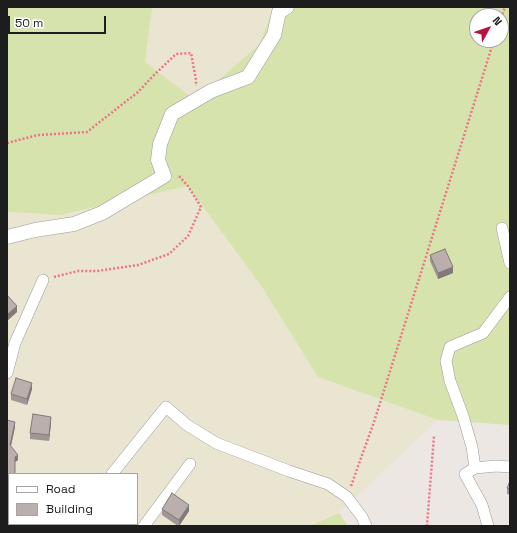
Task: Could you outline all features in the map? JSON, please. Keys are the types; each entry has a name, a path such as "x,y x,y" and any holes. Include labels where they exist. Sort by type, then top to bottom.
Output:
{"street":[{"path":"7,237 35,230 74,224 102,213 164,176 158,160 160,144 172,114 211,91 248,77 274,35 280,12 287,7"},
{"path":"502,228 510,263"},
{"path":"7,373 15,343 43,280"},
{"path":"475,468 472,447 463,416 450,381 446,360 450,347 483,333 510,297"},
{"path":"113,473 166,407 187,425 216,443 328,484 348,498 362,517 366,526"},
{"path":"144,526 190,464"},
{"path":"488,526 482,505 465,474 475,468 496,466 510,467"}],"path":[{"path":"348,498 353,479 375,419 491,48"},
{"path":"7,143 38,135 87,132 138,92 176,54 191,53 196,80 195,100"},
{"path":"43,280 78,271 97,271 138,265 169,254 188,236 201,207 188,186 179,176 164,176"},
{"path":"428,526 434,436"}],"shaded area":[{"path":"154,7 275,7 259,45 195,101 145,62 152,9"},
{"path":"188,186 262,287 318,377 438,420 339,513 310,526 7,526 7,212 60,215"}],"green space":[{"path":"7,7 154,7 152,9 145,62 195,100 259,45 274,7 510,7 510,425 438,420 318,377 262,287 188,186 60,215 7,212"},
{"path":"339,513 348,526 310,526"}],"building":[{"path":"445,249 453,267 438,273 430,255"},
{"path":"7,295 17,306 8,314 7,313"},
{"path":"16,378 32,383 27,399 11,394"},
{"path":"33,414 51,417 49,435 30,433"},
{"path":"7,420 15,422 10,445 18,455 15,457 15,473 8,473 7,485"},
{"path":"510,481 510,489 507,488"},
{"path":"172,493 189,505 179,520 162,509"}]}
